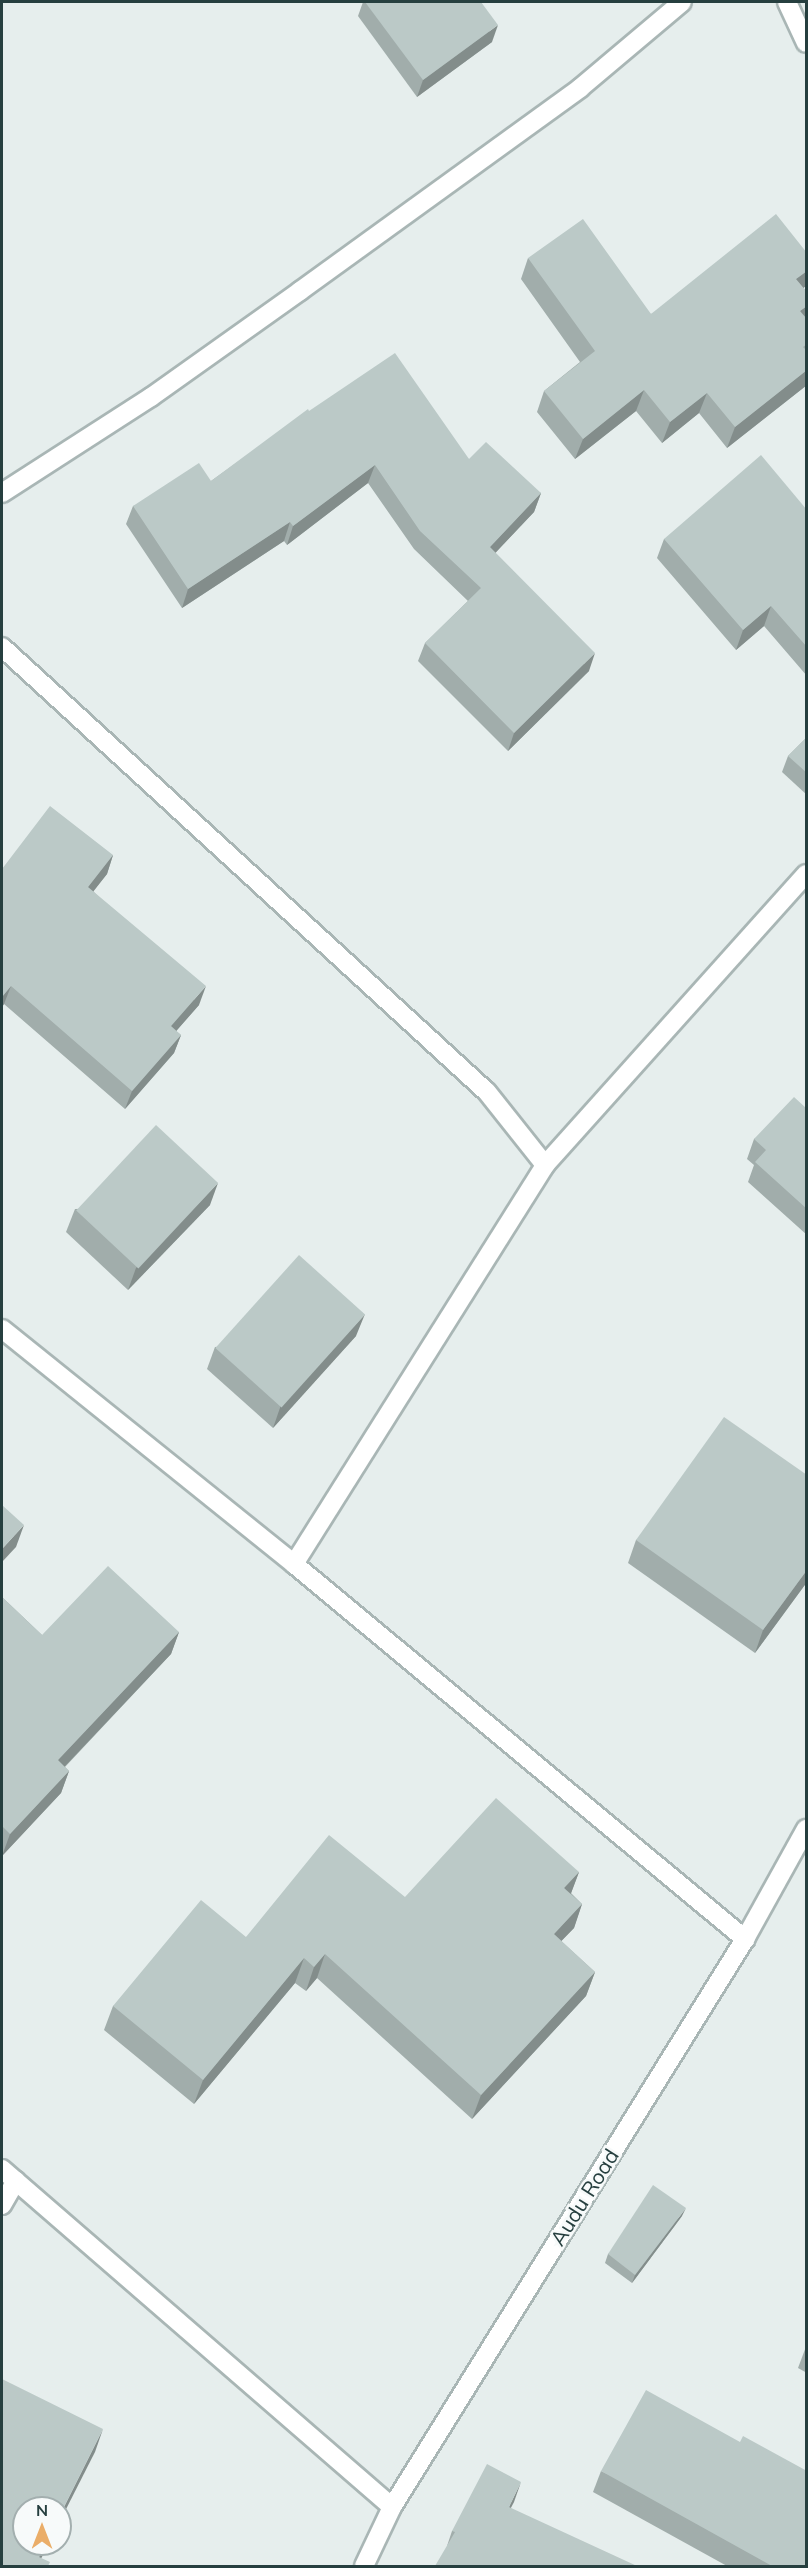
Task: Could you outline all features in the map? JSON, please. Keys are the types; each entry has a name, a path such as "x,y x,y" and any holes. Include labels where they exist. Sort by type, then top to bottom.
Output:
{"street":[{"path":"2,493 151,397 300,291 580,88 682,2"},
{"path":"788,2 807,42"},
{"path":"2,647 487,1092 545,1165"},
{"path":"294,1564 545,1165 807,874"},
{"path":"2,1329 294,1564 745,1939"},
{"name":"Audu Road","path":"364,2566 392,2507 745,1939 807,1829"},
{"path":"2,2169 392,2507"},
{"path":"2,2205 16,2181"}],"building":[{"path":"365,2 481,2 498,25 423,80"},
{"path":"776,214 807,253 807,271 796,279 807,292 807,306 800,311 807,319 807,344 803,347 807,351 807,370 735,427 707,393 670,422 644,390 583,439 544,391 595,351 528,258 583,219 651,314"},
{"path":"395,353 469,459 486,442 541,493 490,547 595,653 514,733 425,643 481,588 420,531 375,465 293,526 290,522 188,589 133,506 199,463 211,481 308,409 309,411"},
{"path":"761,455 807,510 807,647 771,606 743,630 664,539"},
{"path":"807,737 807,773 788,756"},
{"path":"50,806 113,855 88,887 206,986 171,1026 181,1035 132,1091 11,986 2,997 2,869"},
{"path":"794,1097 807,1107 807,1209 755,1162 766,1150 754,1139"},
{"path":"156,1125 218,1183 138,1269 76,1211"},
{"path":"299,1255 365,1315 281,1407 215,1348"},
{"path":"724,1417 807,1475 807,1570 763,1630 636,1540"},
{"path":"2,1505 24,1525 2,1549"},
{"path":"108,1566 179,1632 58,1760 69,1771 10,1834 2,1826 2,1597 42,1635"},
{"path":"496,1798 579,1872 564,1888 582,1904 554,1934 595,1972 481,2095 325,1954 314,1967 304,1958 203,2080 113,2006 201,1900 246,1937 329,1835 405,1897"},
{"path":"653,2185 686,2208 635,2275 608,2254"},
{"path":"2,2379 103,2429 70,2496 12,2496 12,2556 39,2556 50,2562 48,2566 2,2566"},
{"path":"646,2390 740,2442 743,2436 807,2471 807,2566 772,2566 601,2471"},
{"path":"487,2464 521,2482 509,2507 637,2566 435,2566 455,2532 452,2531"}]}
